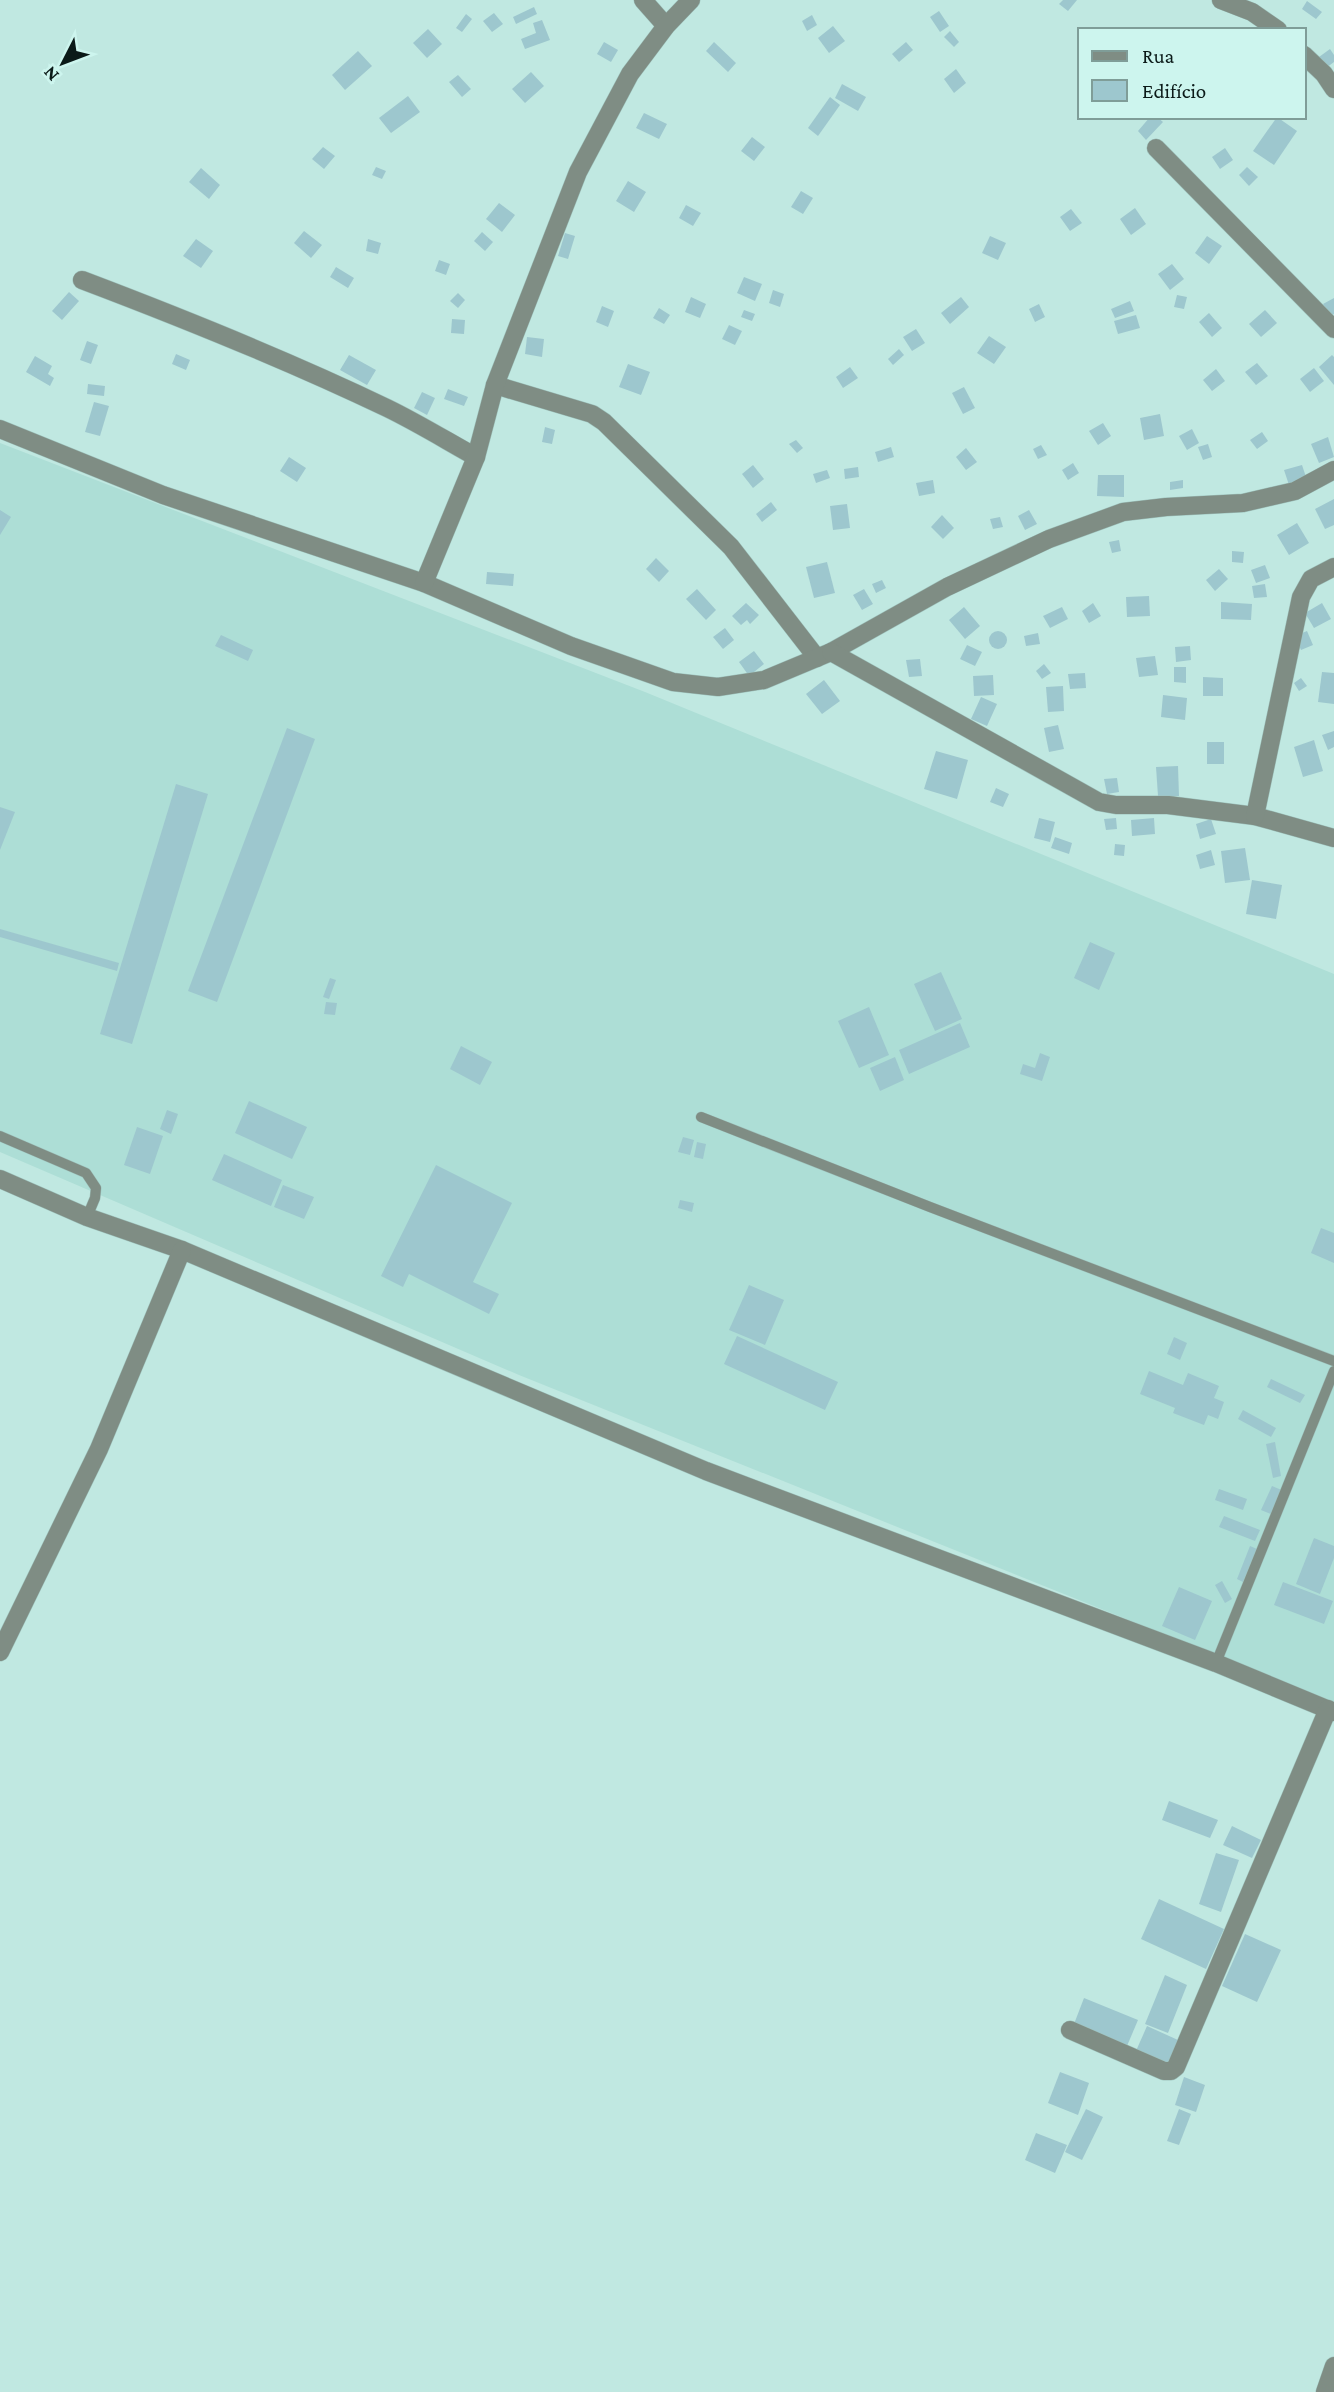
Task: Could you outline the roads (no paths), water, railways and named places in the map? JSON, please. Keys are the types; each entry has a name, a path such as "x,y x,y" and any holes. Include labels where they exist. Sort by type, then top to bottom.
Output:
{"street":[{"path":"643,0 666,26"},
{"path":"424,583 476,457 495,386 578,172 630,74 666,26 691,0"},
{"path":"1221,0 1252,12 1275,28"},
{"path":"1306,57 1324,74 1334,89"},
{"path":"1156,148 1334,329"},
{"path":"82,280 214,330 306,371 390,410 476,457"},
{"path":"495,386 592,414 604,422 730,547 824,655 1099,802 1116,805 1168,805 1255,816 1334,838"},
{"path":"0,429 163,495 424,583 571,646 673,682 718,687 764,680 824,655 947,587 1049,539 1123,512 1243,503 1295,491 1334,470"},
{"path":"1255,816 1301,597 1311,579 1334,567"},
{"path":"0,1179 87,1217 182,1250 706,1471 1216,1663 1331,1710 1176,2067 1171,2071 1164,2071 1070,2030"},
{"path":"0,1652 99,1449 182,1250"},
{"path":"1325,2392 1334,2366"}],"lane":[{"path":"701,1117 930,1208 1334,1361"},
{"path":"0,1136 86,1173 96,1188 87,1217"},
{"path":"1216,1663 1331,1389 1333,1373"}]}
